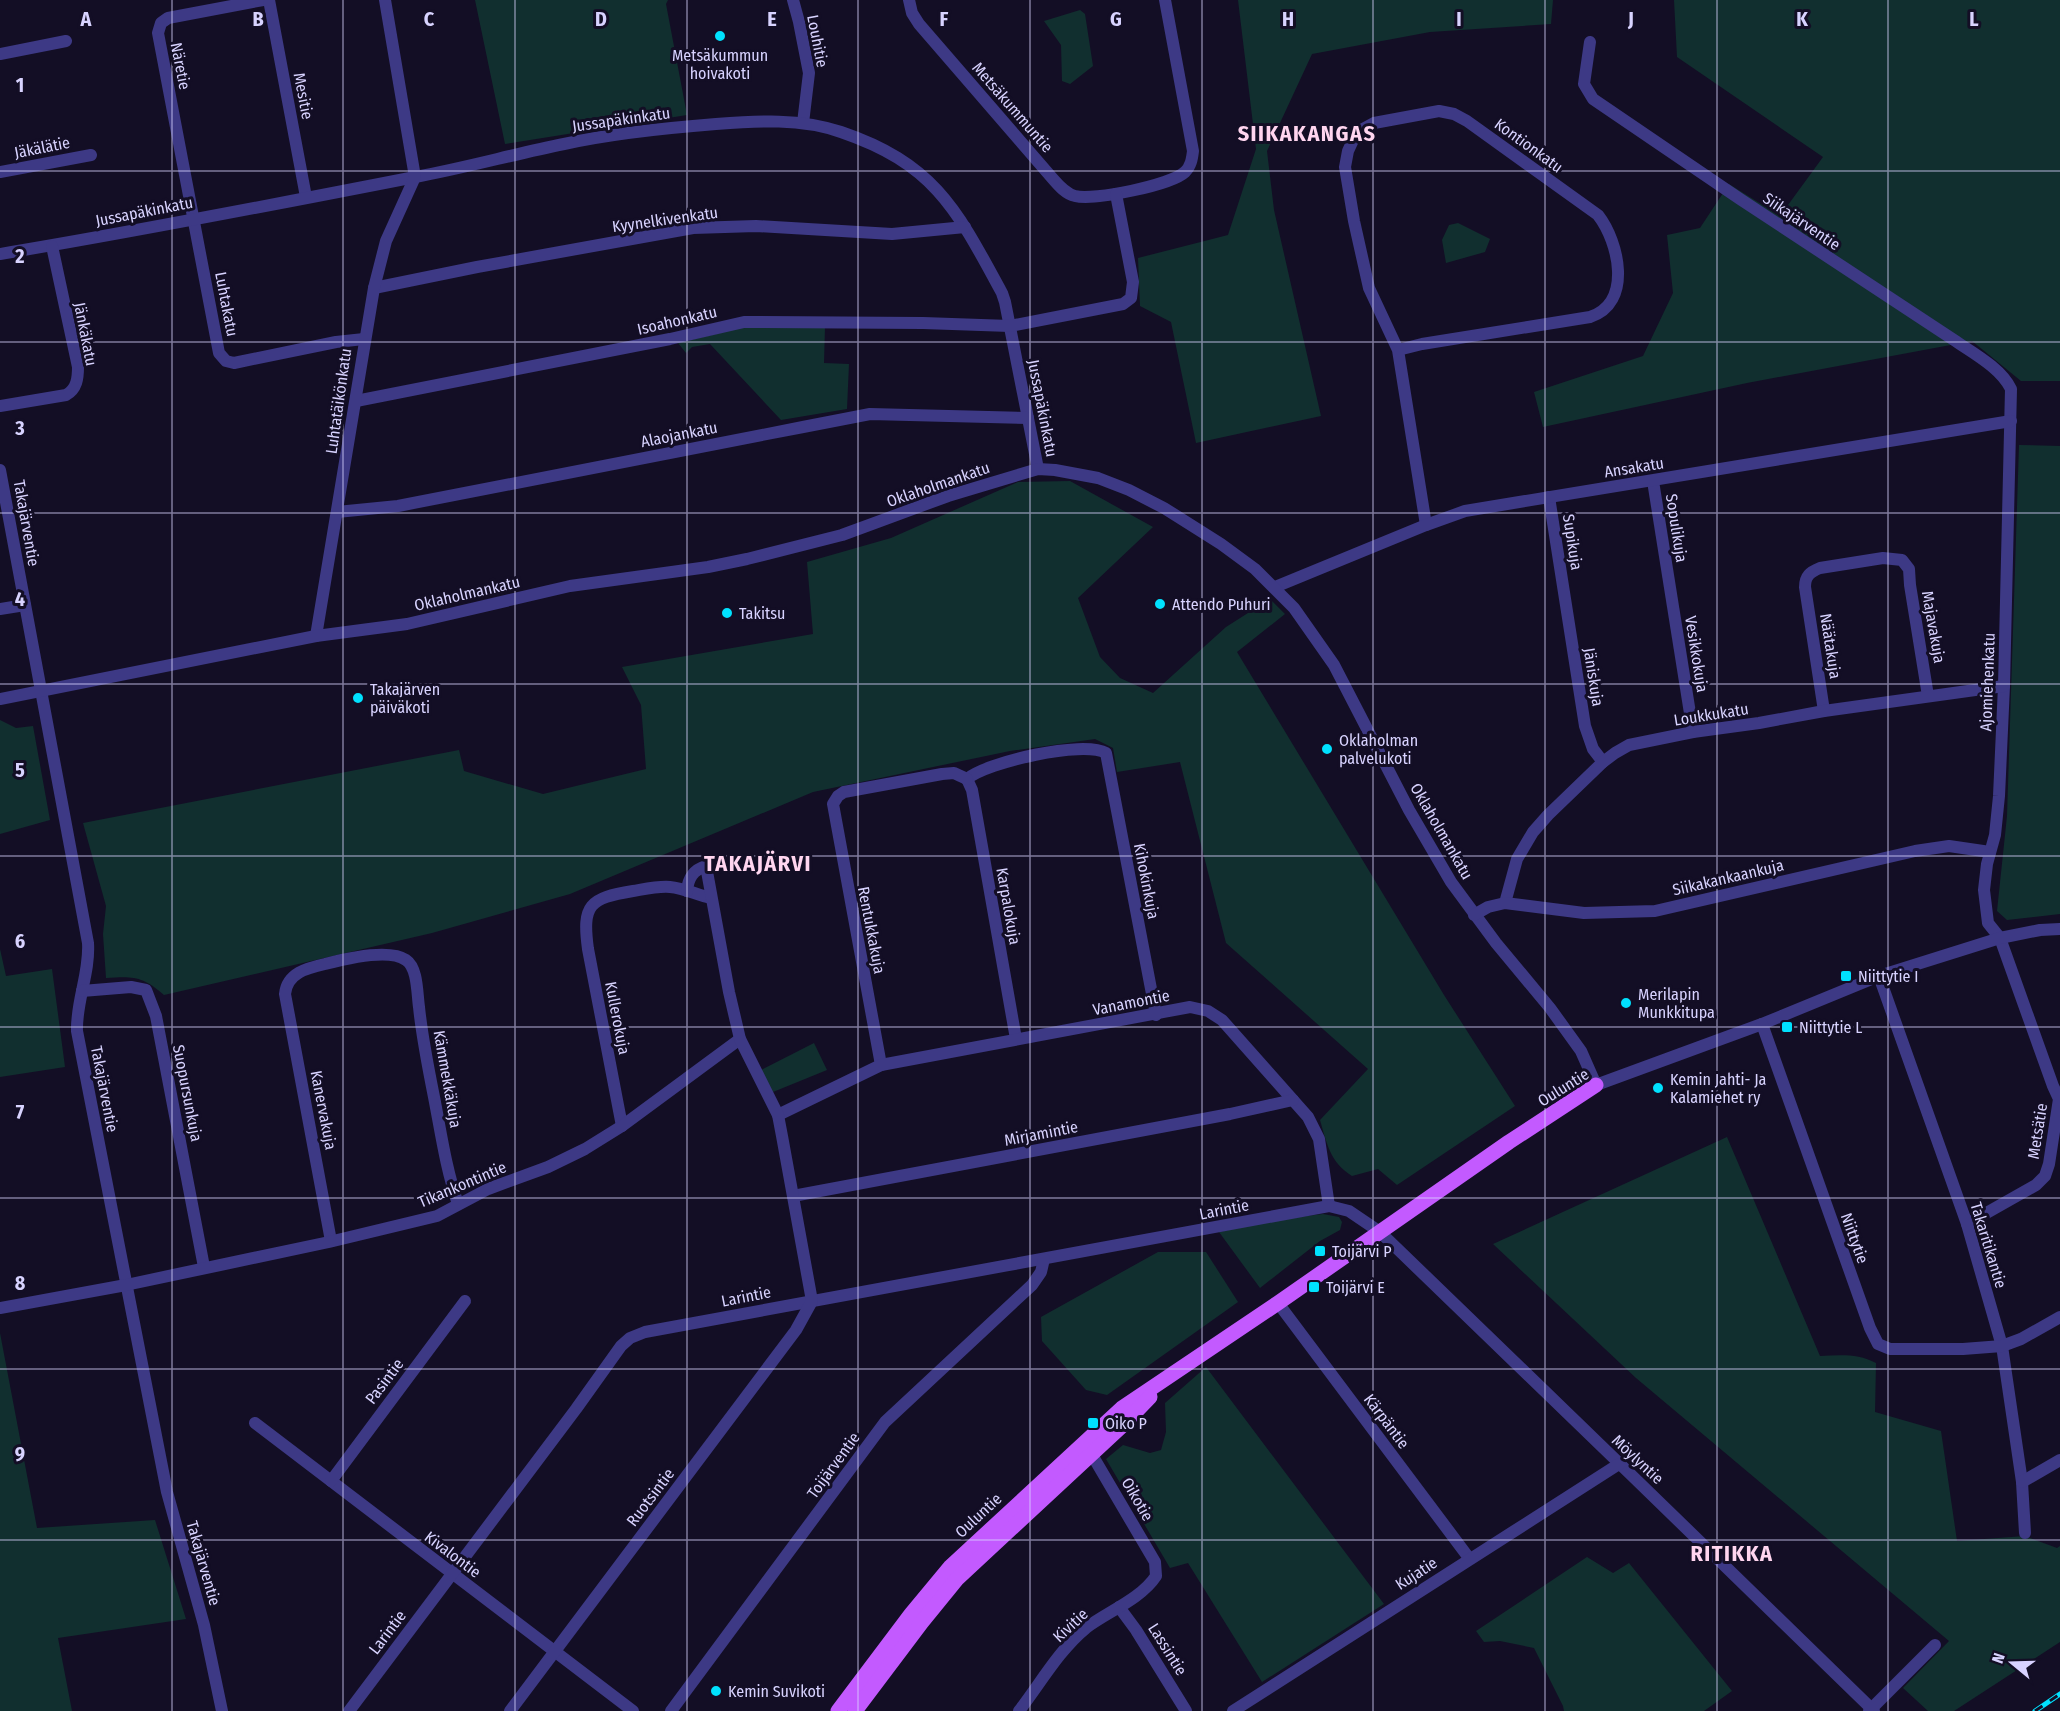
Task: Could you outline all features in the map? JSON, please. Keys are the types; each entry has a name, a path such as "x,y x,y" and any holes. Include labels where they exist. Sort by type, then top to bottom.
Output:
{"main road":[{"name":"Ouluntie","path":"838,1711 911,1614 950,1567 1172,1374 1509,1142 1596,1085"},
{"name":"Ouluntie","path":"855,1711 957,1579 1088,1448"}],"street":[{"name":"Näretie","path":"193,219 159,36 160,26 168,18 263,0"},
{"name":"Mesitie","path":"269,0 306,197"},
{"path":"385,0 415,177"},
{"name":"Louhitie","path":"793,0 809,73 803,123"},
{"name":"Metsäkummuntie","path":"909,0 912,13 919,24 1060,187 1071,195 1082,197 1116,194 1174,179 1183,174 1191,163 1193,151 1165,0"},
{"path":"0,54 66,41"},
{"name":"Siikajärventie","path":"1590,42 1584,84 1593,99 1718,185 1984,360 2008,382 2011,389 2011,421"},
{"name":"Kontionkatu","path":"1398,350 1422,344 1590,317 1610,303 1618,286 1612,241 1598,215 1467,121 1449,112 1431,111 1367,126 1354,138 1346,160 1345,175 1365,276 1375,303 1398,350 1426,525"},
{"name":"Jussapäkinkatu","path":"0,254 415,177 564,144 627,133 757,121 803,123 841,132 885,150 906,162 935,186 958,214 1002,293 1038,469"},
{"name":"Jäkälätie","path":"0,172 91,154"},
{"name":"Luhtatäikönkatu","path":"316,636 374,288 386,241 415,177"},
{"path":"1010,326 1119,305 1129,300 1132,293 1132,282 1116,194"},
{"name":"Luhtakatu","path":"193,219 219,353 224,359 234,363 336,342 364,339"},
{"name":"Kyynelkivenkatu","path":"374,288 693,228 756,226 892,234 965,227"},
{"name":"Jänkäkatu","path":"0,406 65,395 72,391 76,384 78,367 52,246"},
{"name":"Isoahonkatu","path":"356,401 633,347 744,322 1010,326"},
{"name":"Alaojankatu","path":"337,512 398,506 856,415 1028,418"},
{"name":"Ansakatu","path":"1275,587 1466,511 2011,421"},
{"name":"Ajomiehenkatu","path":"2000,938 1988,923 1985,876 1998,815 2011,421"},
{"name":"Oklaholmankatu","path":"0,699 316,636 407,624 570,586 747,560 842,535 948,496 1038,469 1079,474 1129,490 1183,519 1255,569 1275,587 1305,622 1334,665 1414,819 1450,882 1550,1008 1581,1051 1596,1085"},
{"name":"Takajärventie","path":"0,470 88,943 87,969 77,1016 77,1031 167,1492 204,1625 222,1711"},
{"name":"Sopulikuja","path":"1653,481 1669,581"},
{"name":"Supikuja","path":"1549,497 1564,592"},
{"name":"Majavakuja","path":"1805,587 1808,575 1820,568 1890,558 1902,560 1907,564 1928,696"},
{"name":"Vesikkokuja","path":"1669,581 1693,732"},
{"name":"Näätakuja","path":"1805,587 1824,711"},
{"name":"Jäniskuja","path":"1564,592 1585,726 1593,749 1603,762"},
{"path":"0,609 25,605"},
{"name":"Loukkukatu","path":"1505,903 1517,859 1533,832 1603,762 1629,745 1693,732 1824,711 2004,686"},
{"name":"Kihokinkuja","path":"968,779 981,770 1013,759 1089,748 1106,753 1156,1015"},
{"name":"Rentukkakuja","path":"881,1065 833,811 835,801 838,795 847,792 942,774 957,774 968,779"},
{"name":"Karpalokuja","path":"968,779 972,790 1016,1039"},
{"name":"Siikakankaankuja","path":"1474,915 1488,907 1505,903 1578,913 1655,911 1915,851 1949,846 1990,852"},
{"path":"711,898 687,891 688,880 694,872 706,866 740,1039 778,1114 812,1300"},
{"name":"Kullerokuja","path":"622,1126 588,949 585,926 587,916 594,902 612,894 665,887 687,891"},
{"name":"Ouluntie","path":"1596,1085 1762,1024 1879,976 2000,938 2040,930 2060,929"},
{"name":"Metsätie","path":"1967,1224 2041,1181 2049,1164 2060,1100 2000,938"},
{"name":"Kämmekkäkuja","path":"286,985 291,977 305,970 352,958 385,956 408,961 416,982 439,1125 451,1183 458,1204"},
{"name":"Takaritikantie","path":"1879,976 1967,1224 2002,1346 2022,1482 2025,1533"},
{"name":"Kanervakuja","path":"286,985 286,998 332,1241"},
{"name":"Suopursunkuja","path":"82,991 135,987 146,990 150,996 156,1016 204,1267"},
{"name":"Vanamontie","path":"778,1114 881,1065 1190,1007 1213,1013 1222,1020 1313,1124 1319,1139 1329,1206"},
{"name":"Niittytie","path":"1762,1024 1876,1341 1880,1346 1890,1349 1963,1349 2002,1346 2021,1340 2060,1317"},
{"name":"Tikankontintie","path":"0,1308 332,1241 437,1216 488,1189 566,1159 622,1126 740,1039"},
{"name":"Mirjamintie","path":"793,1196 1293,1100"},
{"path":"1329,1206 1349,1211 1380,1232"},
{"name":"Larintie","path":"349,1711 626,1341 645,1332 1329,1206"},
{"name":"Möylyntie","path":"1380,1232 1696,1536 1871,1710"},
{"name":"Toijärventie","path":"671,1711 885,1422 1032,1285 1041,1272 1044,1260"},
{"name":"Ruotsintie","path":"510,1711 796,1330 812,1300"},
{"name":"Pasintie","path":"331,1480 465,1301"},
{"name":"Kärpäntie","path":"1278,1303 1469,1558"},
{"name":"Kivalontie","path":"255,1422 633,1711"},
{"name":"Oikotie","path":"1088,1448 1155,1562 1156,1576"},
{"path":"2022,1482 2060,1460"},
{"name":"Kujatie","path":"1233,1711 1619,1464"},
{"name":"Kivitie","path":"1019,1711 1071,1642 1087,1627 1142,1591 1156,1576"},
{"name":"Lassintie","path":"1119,1607 1136,1630 1186,1711"},
{"path":"1871,1710 1935,1645"}],"green space":[{"path":"475,0 668,0 666,4 687,115 505,144"},
{"path":"1238,0 1553,0 1551,24 1430,32 1312,54 1267,151 1274,210 1321,416 1196,443 1171,322 1140,306 1138,258 1228,235 1256,149"},
{"path":"1674,0 2060,0 2060,381 2021,381 1972,341 1747,383 1543,427 1534,392 1643,356 1673,293 1667,235 1700,228 1729,184 1780,216 1823,157 1677,57"},
{"path":"1080,10 1085,14 1093,66 1070,84 1062,81 1061,45 1044,21"},
{"path":"1458,223 1490,239 1485,252 1446,263 1442,240 1449,225"},
{"path":"753,325 825,327 824,363 849,364 847,409 781,420 710,344 692,347 686,353 678,343"},
{"path":"2019,445 2060,446 2060,914 2007,920 1997,911 2007,816"},
{"path":"1070,481 1153,527 1078,598 1100,657 1120,678 1153,693 1226,627 1270,599 1285,614 1237,652 1444,995 1515,1106 1397,1185 1378,1169 1352,1176 1339,1165 1330,1152 1320,1120 1368,1069 1226,943 1180,762 1117,772 1113,748 1095,739 1010,751 813,792 570,894 432,933 164,995 144,981 124,977 106,978 103,934 106,906 83,823 459,750 464,771 543,794 646,769 641,705 622,667 813,634 807,562 891,538 1018,482"},
{"path":"0,720 16,728 33,726 50,820 0,834"},
{"path":"0,949 6,976 52,969 65,1067 0,1077"},
{"path":"814,1043 827,1070 773,1092 761,1070"},
{"path":"1727,1137 1820,1356 1855,1356 1876,1363 1875,1412 1941,1431 1957,1541 2025,1536 2057,1548 2060,1546 2060,1642 1954,1711 1928,1711 1903,1688 1949,1641 1636,1378 1493,1244"},
{"path":"1323,1214 1339,1217 1342,1222 1340,1230 1320,1241 1260,1288 1219,1232 1282,1219"},
{"path":"1158,1252 1206,1252 1238,1302 1107,1395 1086,1390 1042,1341 1041,1317"},
{"path":"0,1333 37,1528 155,1520 186,1619 58,1638 72,1711 0,1711"},
{"path":"1206,1367 1384,1604 1262,1682 1188,1563 1170,1568 1106,1459 1123,1445 1150,1453 1161,1450 1166,1432 1165,1403"},
{"path":"1587,1557 1613,1573 1629,1563 1732,1691 1704,1711 1564,1711 1534,1648 1500,1641 1484,1642 1476,1631"}],"railway":[{"path":"2035,1711 2060,1694"}],"place":[{"name":"Metsäkummun hoivakoti","path":"720,36"},
{"name":"Attendo Puhuri","path":"1160,604"},
{"name":"Takitsu","path":"727,613"},
{"name":"Takajärven päiväkoti","path":"358,698"},
{"name":"Oklaholman palvelukoti","path":"1327,749"},
{"name":"Niittytie I","path":"1846,976"},
{"name":"Merilapin Munkkitupa","path":"1626,1003"},
{"name":"Niittytie L","path":"1787,1027"},
{"name":"Kemin Jahti- Ja Kalamiehet ry","path":"1658,1088"},
{"name":"Toijärvi P","path":"1320,1251"},
{"name":"Toijärvi E","path":"1314,1287"},
{"name":"Oiko P","path":"1093,1423"},
{"name":"Kemin Suvikoti","path":"716,1691"}],"district":[{"name":"SIIKAKANGAS","path":"1307,133"},
{"name":"TAKAJÄRVI","path":"758,863"},
{"name":"RITIKKA","path":"1732,1553"}]}
